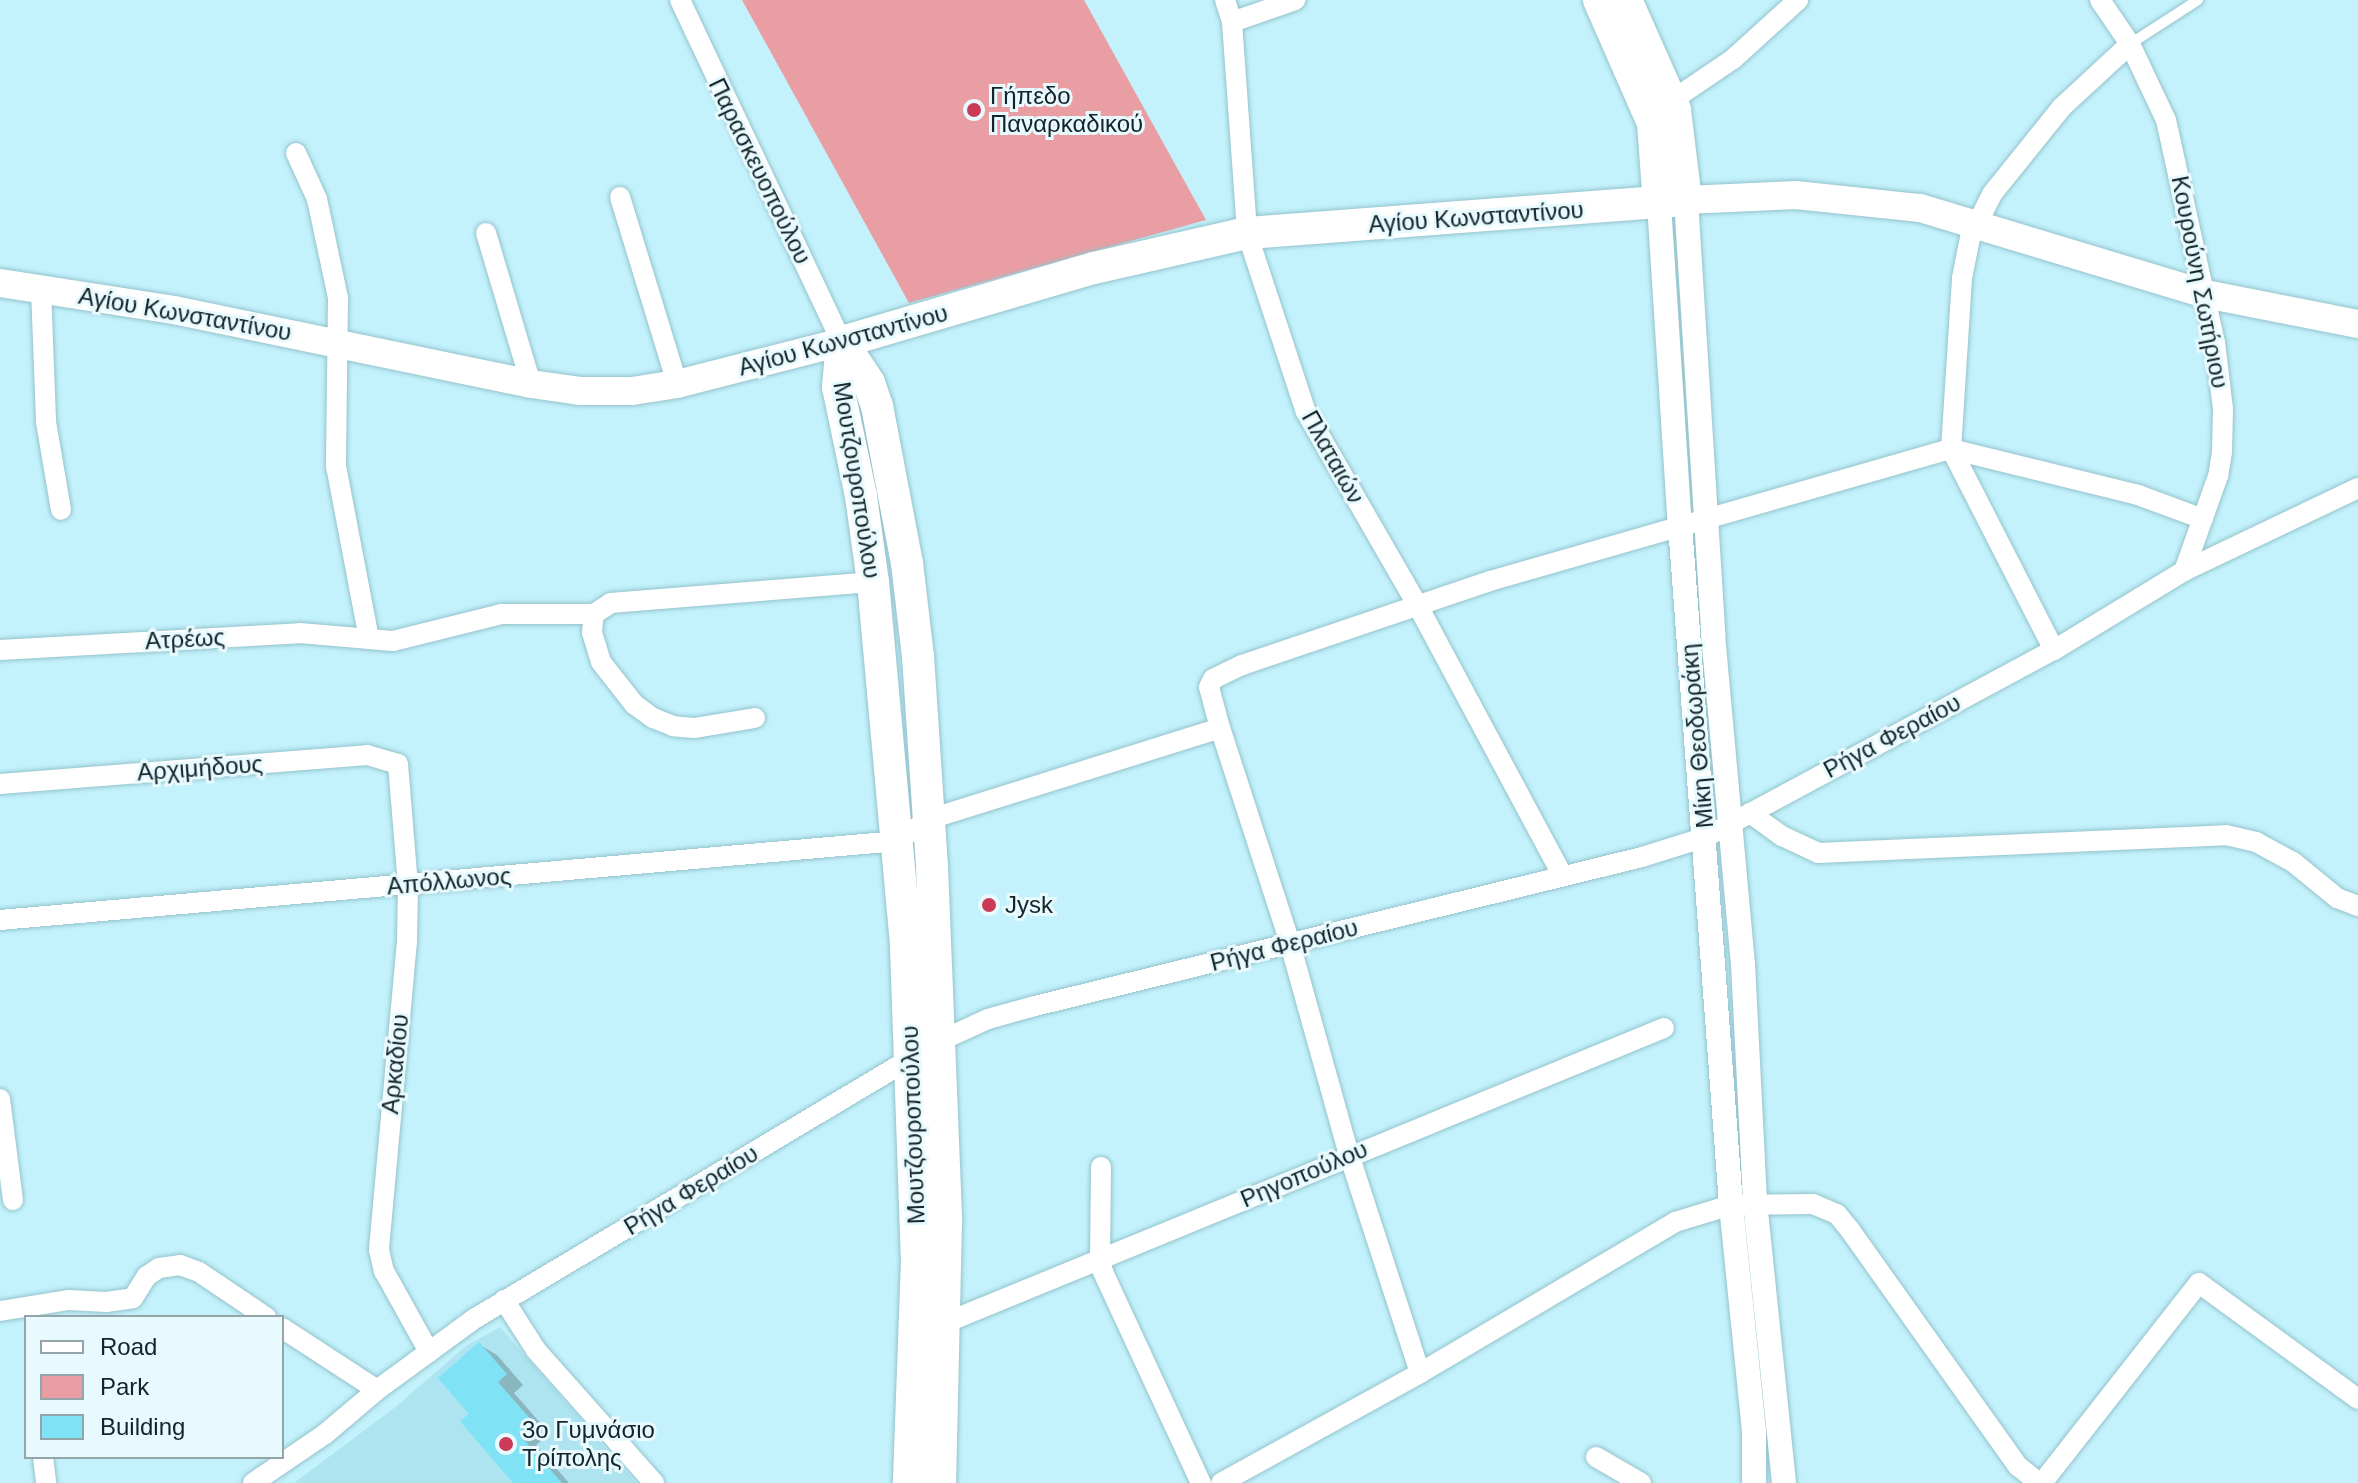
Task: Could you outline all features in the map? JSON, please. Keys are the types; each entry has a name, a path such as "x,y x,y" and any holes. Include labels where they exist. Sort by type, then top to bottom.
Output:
{"main road":[{"name":"Μίκη Θεοδωράκη","path":"1599,0 1653,123 1673,202"},
{"name":"Μίκη Θεοδωράκη","path":"1626,0 1671,101 1681,141 1673,202"},
{"path":"1673,202 1796,195 1871,200 1920,208 2205,294 2358,324"},
{"name":"Αγίου Κωνσταντίνου","path":"0,283 126,301 531,384 605,392 677,384 842,342 1094,268 1247,233 1673,202"},
{"name":"Μουτζουροπούλου","path":"842,342 838,387 873,582 897,841 912,1059 917,1260 909,1483"},
{"name":"Μουτζουροπούλου","path":"842,342 869,383 893,475 913,617 930,819 946,1222 940,1483"}],"street":[{"name":"Παρασκευοπούλου","path":"680,0 842,342"},
{"name":"Πλαταιών","path":"1225,0 1232,22 1247,233 1306,412 1418,606 1562,875"},
{"path":"1232,22 1295,0"},
{"path":"1671,101 1733,59 1798,0"},
{"name":"Κουρούνη Σωτήριου","path":"2100,0 2130,44 2166,120 2215,342 2224,425 2218,476 2184,571"},
{"path":"2054,650 1951,449 1962,278 1975,223 1992,194 2062,107 2130,44"},
{"path":"296,153 317,199 338,298 336,466 369,639"},
{"path":"620,197 677,384"},
{"name":"Μίκη Θεοδωράκη","path":"1673,202 1740,820 1743,1204 1754,1483"},
{"name":"Μίκη Θεοδωράκη","path":"1673,202 1680,525 1706,837 1743,1204 1784,1483"},
{"path":"486,233 531,384"},
{"path":"41,289 46,422 61,510"},
{"path":"1420,1373 1349,1155 1290,943 1220,728 1209,687 1213,679 1242,665 1418,606 1680,525 1951,449 2138,495 2203,519"},
{"name":"Ρήγα Φεραίου","path":"253,1483 325,1434 377,1390 504,1300 940,1041 1013,1012 1642,857 1706,837 2054,650 2184,571 2358,488"},
{"name":"Ατρέως","path":"0,650 300,633 393,641 501,614 594,614 611,603 873,582"},
{"path":"594,614 592,632 601,662 634,704 653,718 673,726 694,728 755,718"},
{"path":"897,841 930,819 1220,728"},
{"name":"Αρχιμήδους","path":"0,784 367,755 398,764"},
{"name":"Αρκαδίου","path":"398,764 408,885 407,941 379,1250 384,1271 429,1352"},
{"path":"1740,820 1818,853 2226,835 2256,842 2293,862 2337,898 2358,906"},
{"name":"Απόλλωνος","path":"0,920 897,841"},
{"name":"Ρηγοπούλου","path":"945,1323 1664,1028"},
{"path":"0,1099 13,1200"},
{"path":"1101,1167 1100,1260 1201,1483"},
{"path":"1221,1483 1420,1373 1655,1233 1696,1214 1743,1204 1813,1204 1837,1214 2018,1466 2040,1483 2199,1283 2358,1399"},
{"path":"0,1311 34,1311 133,1298 147,1276 159,1268 180,1265 199,1272 263,1315"},
{"path":"504,1300 536,1350 654,1483"},
{"path":"284,1329 377,1390"},
{"path":"1596,1457 1641,1483"},
{"path":"43,1459 46,1483"}],"lane":[{"path":"2130,44 2198,0"}],"shaded area":[{"path":"500,1327 636,1483 294,1483 397,1406 466,1346"}],"green space":[{"name":"Γήπεδο Παναρκαδικού","path":"742,0 1084,0 1206,220 909,303"}],"building":[{"path":"479,1342 507,1374 498,1382 534,1423 519,1434 562,1483 513,1483 460,1421 469,1414 438,1378"}],"place":[{"name":"Γήπεδο Παναρκαδικού","path":"974,110"},
{"name":"Jysk","path":"989,905"},
{"name":"3ο Γυμνάσιο Τρίπολης","path":"506,1444"}]}
